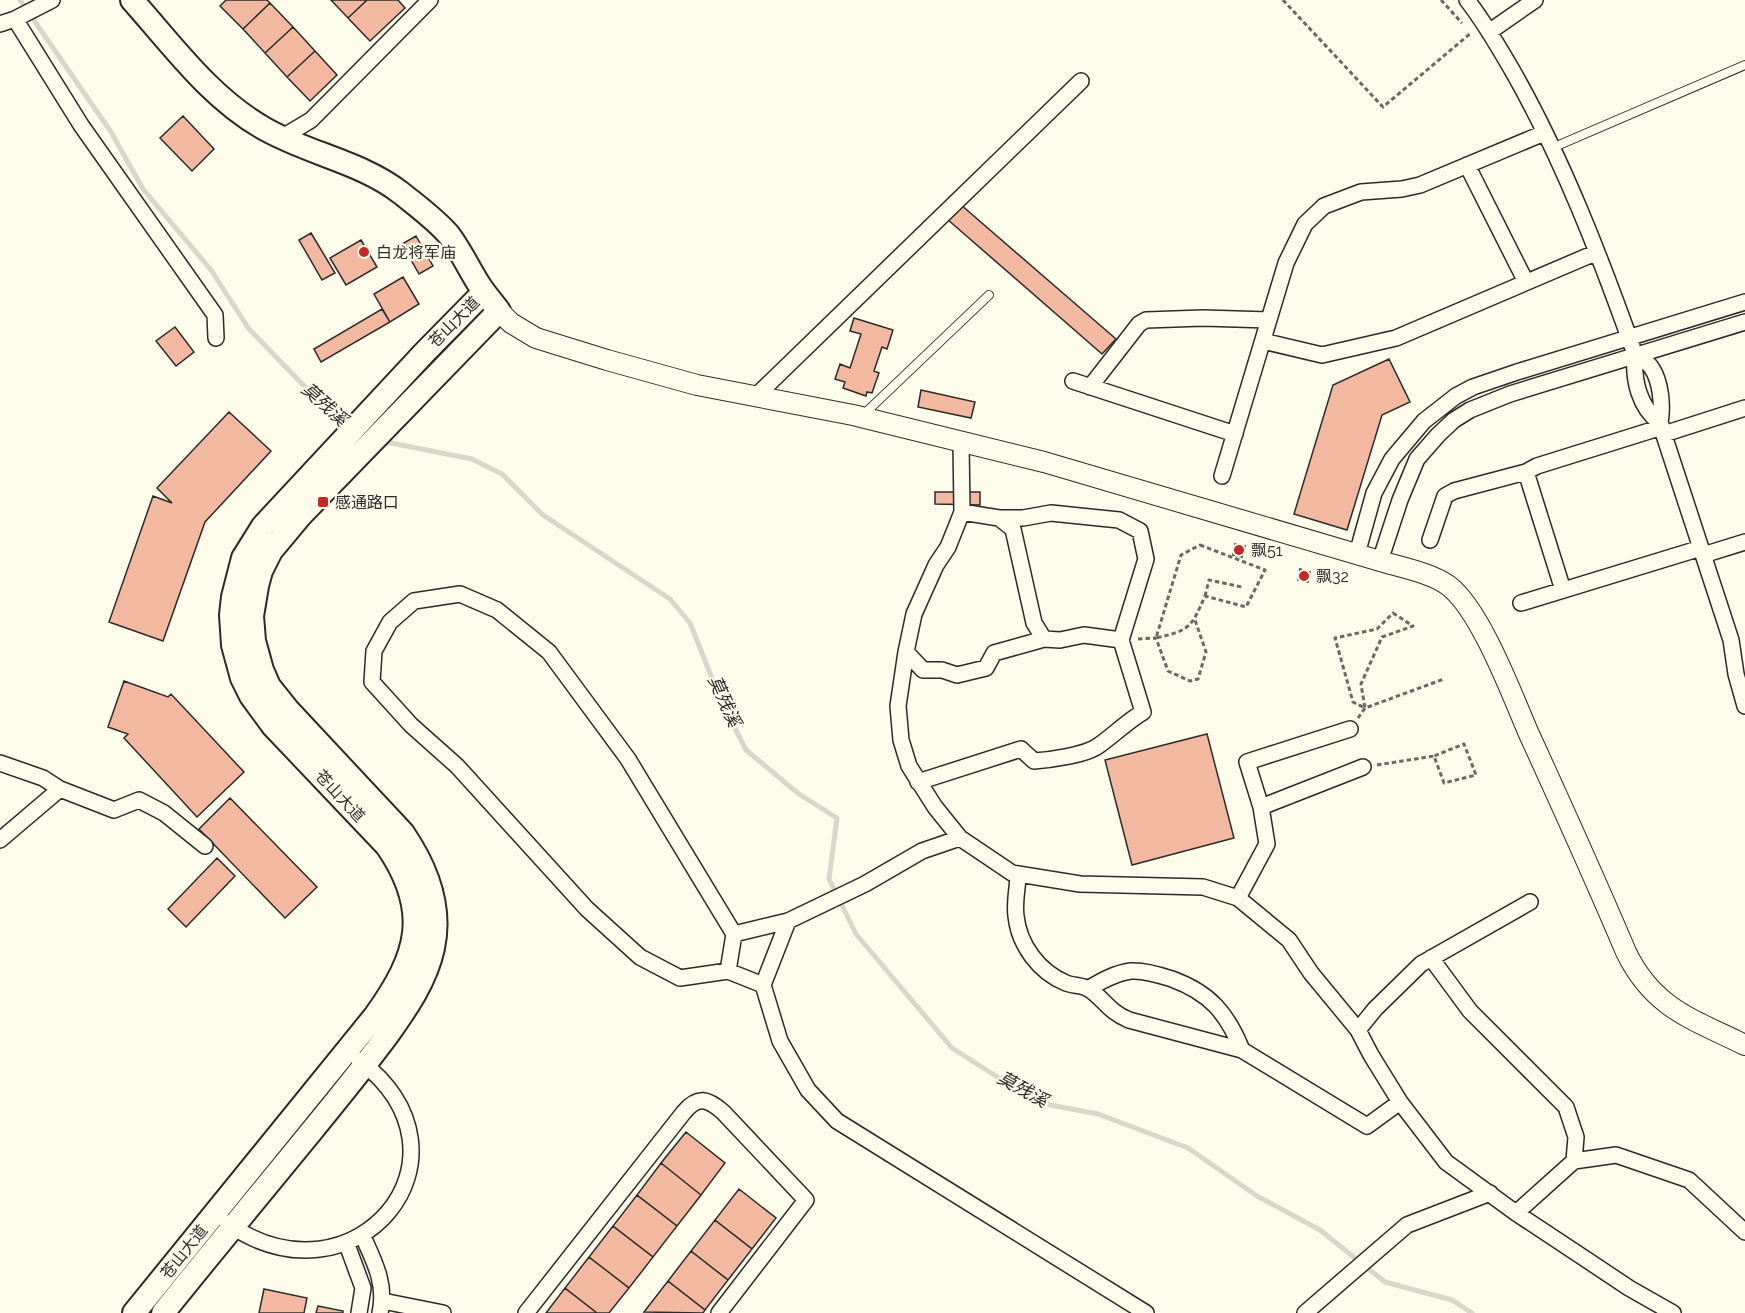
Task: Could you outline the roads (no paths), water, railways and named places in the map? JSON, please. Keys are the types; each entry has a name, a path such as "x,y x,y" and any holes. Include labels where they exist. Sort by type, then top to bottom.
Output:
{"main road":[{"path":"132,0 213,90 226,103 251,121 281,138 367,172 399,191 449,236 484,292 499,311"},
{"name":"苍山大道","path":"163,1313 224,1220 347,1050 375,1016 402,975 412,943 415,921 413,901 400,866 387,846 273,726 251,696 237,664 231,627 235,589 245,553 263,526 310,474 484,292"},
{"name":"苍山大道","path":"135,1313 366,1065 421,984 433,947 436,921 434,897 428,876 418,855 403,833 289,711 269,686 257,658 252,626 255,593 264,563 279,540 499,311"}],"street":[{"path":"0,24 52,0"},
{"path":"281,138 312,120 430,0"},
{"path":"1467,0 1486,27 1552,148 1629,338 1635,355 1633,372 1638,389 1649,413 1662,428 1702,551 1738,638 1736,674 1745,706"},
{"path":"1486,27 1535,0"},
{"path":"15,19 81,125 215,315 216,338"},
{"path":"756,396 1081,81"},
{"path":"1222,476 1286,263 1305,224 1324,206 1361,192 1377,189 1402,189 1420,184 1544,132"},
{"path":"1467,165 1526,282"},
{"path":"1263,341 1322,355 1340,353 1396,338 1595,253"},
{"path":"1357,554 1374,493 1388,465 1424,421 1456,396 1506,375 1745,302"},
{"path":"499,311 526,333 561,347 697,385 861,417 1044,462 1380,561 1431,577 1447,585 1470,610 1500,667 1626,952 1641,979 1651,991 1681,1013 1745,1045"},
{"path":"1090,387 1139,324 1146,320 1203,318 1269,320"},
{"path":"1380,561 1409,476 1428,444 1454,420 1483,403 1745,322"},
{"path":"1073,381 1235,434"},
{"path":"1430,540 1445,496 1454,490 1526,472 1537,466 1662,428 1745,408"},
{"path":"961,441 962,512 948,547 936,565 914,614 898,706 901,740 909,766 935,807 960,838 1012,873 1080,884 1203,887 1238,898 1289,940 1311,972 1358,1030 1371,1056 1400,1102 1446,1162 1516,1213 1629,1288 1673,1313"},
{"path":"1388,465 1409,476"},
{"path":"1526,472 1563,590"},
{"path":"918,782 1021,749 1034,761 1052,760 1096,748 1124,724 1143,712 1121,640 1146,559 1140,531 1119,520 1051,513 999,519 962,512"},
{"path":"999,519 1013,529 1034,623 1044,639"},
{"path":"1521,603 1702,551 1745,542"},
{"path":"728,971 735,934 628,759 549,652 496,610 460,594 414,601 390,622 374,651 372,682 411,725 457,766 587,909 640,957 680,978 728,971 763,985"},
{"path":"906,652 923,669 942,670 957,675 986,668 994,652 1044,639 1060,640 1084,635 1121,640"},
{"path":"1238,898 1268,844 1261,807 1247,762 1350,729"},
{"path":"0,763 43,778 60,789 114,810 139,800 164,813 205,846"},
{"path":"1261,807 1363,767"},
{"path":"0,840 60,789"},
{"path":"735,934 788,921 865,884 922,851 960,838"},
{"path":"1018,874 1016,915 1023,944 1041,967 1066,983 1088,988 1116,1014 1129,1020 1242,1050 1367,1126 1400,1102"},
{"path":"1358,1030 1421,964 1530,902"},
{"path":"788,921 763,985 780,1041 808,1090 837,1121 1146,1313"},
{"path":"1431,958 1470,1011 1566,1107 1576,1137 1574,1161"},
{"path":"1088,988 1112,976 1132,971 1160,975 1192,987 1209,998 1233,1027 1242,1050"},
{"path":"224,1220 260,1246 289,1257 320,1258 349,1250 365,1241 393,1214 404,1194 409,1178 411,1163 408,1129 403,1112 390,1090 366,1065 347,1050"},
{"path":"526,1313 684,1112 690,1105 702,1100 712,1102 723,1112 806,1200 719,1313"},
{"path":"1516,1213 1574,1161 1616,1155 1689,1180 1741,1225"},
{"path":"1305,1313 1407,1226 1490,1193"},
{"path":"365,1241 379,1272 381,1307 443,1313"},
{"path":"349,1250 363,1288 359,1313"}],"lane":[{"path":"1552,148 1745,66"},
{"path":"861,417 989,295"}],"waterway":[{"name":"莫残溪","path":"20,0 111,132 143,189 211,270 249,329 311,393 349,426"},
{"name":"莫残溪","path":"381,441 472,459 502,474 543,515 670,599 690,623 721,701 746,750 799,794 837,818 829,879 856,934 952,1048 999,1078 1050,1105 1098,1114 1188,1148 1257,1196 1320,1230 1385,1282 1452,1300 1472,1313"}],"place":[{"name":"白龙将军庙","path":"364,252"},
{"name":"感通路口","path":"323,502"},
{"name":"飘51","path":"1239,550"},
{"name":"飘32","path":"1304,576"}]}
